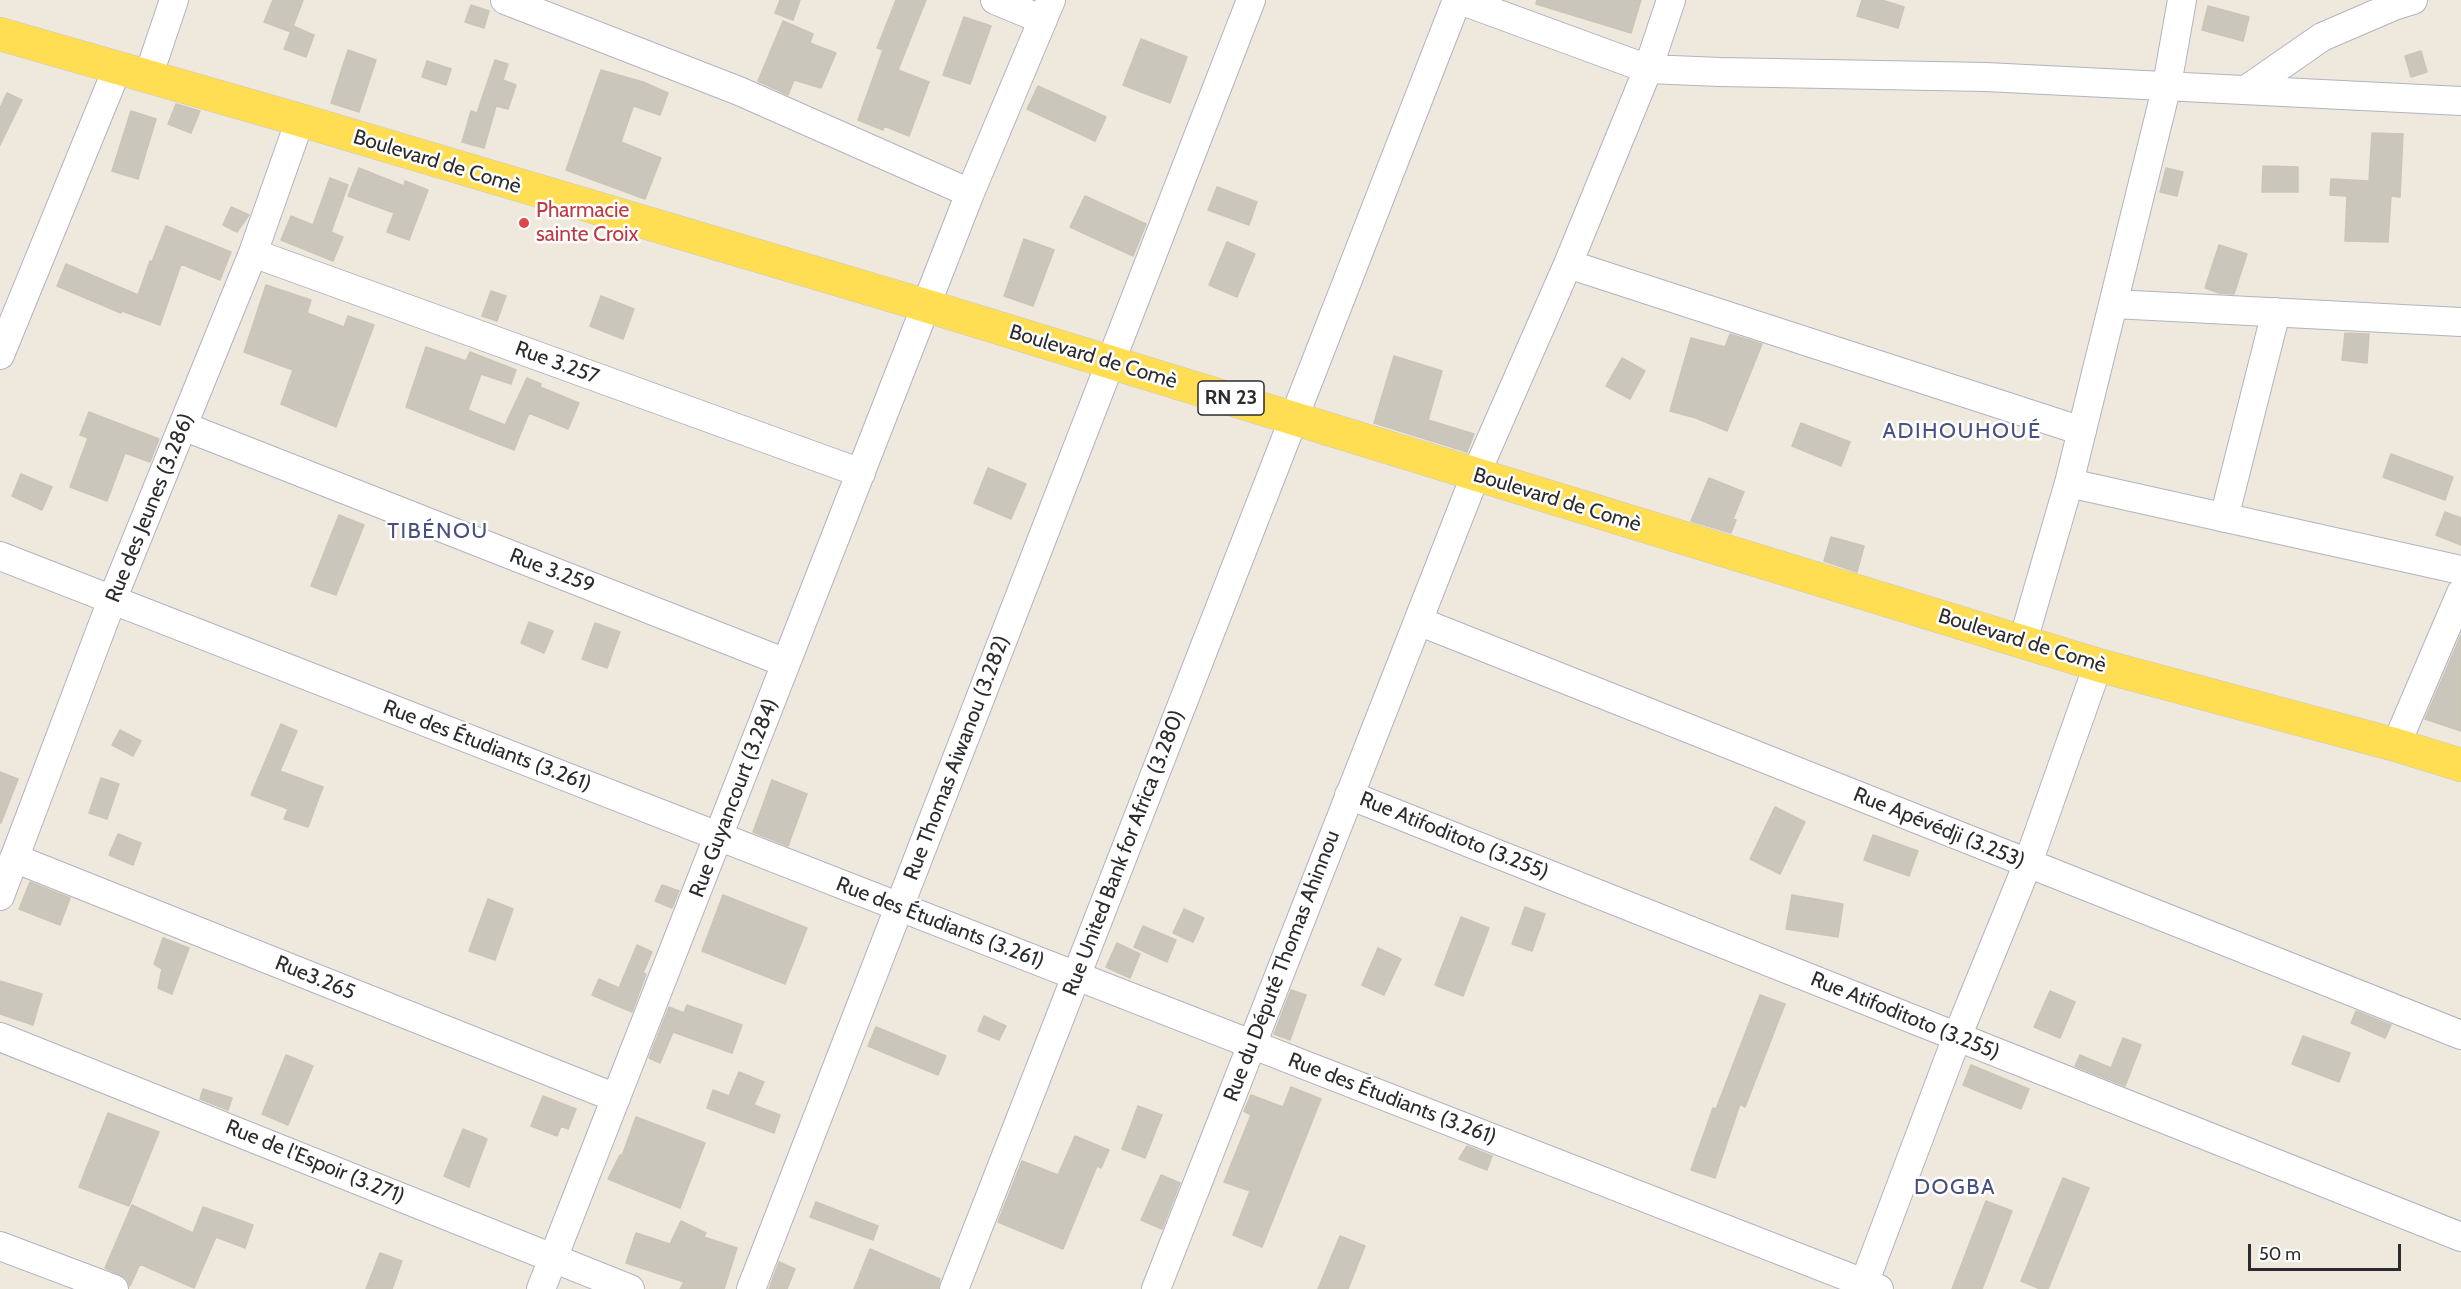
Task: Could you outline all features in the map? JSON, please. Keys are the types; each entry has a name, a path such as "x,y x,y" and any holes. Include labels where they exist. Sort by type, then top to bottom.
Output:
{"main road":[{"name":"Boulevard de Comè","path":"0,34 300,120 927,306 1293,417 1474,476 2098,665 2396,745 2461,765"}],"street":[{"path":"0,356 133,73 174,0"},
{"path":"505,0 739,91 970,194"},
{"path":"995,0 1047,10"},
{"name":"Rue Thomas Aiwanou (3.282)","path":"751,1289 1251,0"},
{"path":"1459,0 1648,69 1986,77 2461,101"},
{"name":"Rue United Bank for Africa (3.280)","path":"954,1289 1293,417 1459,0"},
{"name":"Rue du Député Thomas Ahinnou","path":"1156,1289 1474,476 1568,264 1648,69 1671,0"},
{"path":"2023,641 2069,483 2114,304 2167,85 2182,0"},
{"path":"2247,89 2322,36 2413,0"},
{"name":"Rue Guyancourt (3.284)","path":"541,1289 970,194 1047,10"},
{"name":"Rue des Jeunes (3.286)","path":"0,896 112,600 253,253 300,120"},
{"name":"Rue 3.257","path":"253,253 861,473"},
{"path":"1568,264 2082,430"},
{"path":"2114,304 2461,322"},
{"path":"2224,518 2276,312"},
{"name":"Rue 3.259","path":"183,426 786,663"},
{"path":"2069,483 2461,570"},
{"name":"Rue des Étudiants (3.261)","path":"0,556 1252,1044 1868,1287"},
{"path":"2396,745 2461,593"},
{"name":"Rue Apévédji (3.253)","path":"1418,621 2461,1035"},
{"path":"1868,1287 1957,1036 2028,864 2098,665"},
{"name":"Rue Atifoditoto (3.255)","path":"1350,795 2461,1237"},
{"name":"Rue3.265","path":"14,858 616,1098"},
{"name":"Rue de l'Espoir (3.271)","path":"0,1037 630,1289"},
{"path":"0,1246 114,1289"}],"building":[{"path":"273,0 303,0 291,32 264,22"},
{"path":"780,0 800,0 793,20 775,13"},
{"path":"896,0 926,0 898,70 929,82 909,136 884,126 883,130 858,120 883,50 877,48"},
{"path":"1537,0 1641,0 1631,33 1536,4"},
{"path":"1862,0 1882,0 1904,7 1898,28 1857,16"},
{"path":"471,5 489,11 484,28 465,22"},
{"path":"2208,6 2249,17 2243,41 2202,30"},
{"path":"964,17 991,26 970,84 943,75"},
{"path":"783,21 813,34 810,43 836,53 821,88 794,80 788,95 758,81"},
{"path":"293,26 314,35 306,57 284,49"},
{"path":"1141,39 1187,57 1170,103 1123,85"},
{"path":"348,50 376,60 359,112 331,103"},
{"path":"2421,51 2427,72 2411,77 2405,56"},
{"path":"495,60 508,64 503,80 516,85 508,109 496,106 484,148 462,142 471,111 477,113"},
{"path":"427,61 451,69 446,85 422,77"},
{"path":"601,70 643,82 668,93 660,115 633,107 621,142 661,158 645,199 566,170"},
{"path":"1038,86 1106,117 1095,141 1027,109"},
{"path":"7,93 22,100 0,145 0,108"},
{"path":"176,104 200,111 191,133 168,124"},
{"path":"131,111 156,119 138,179 112,171"},
{"path":"2372,133 2403,134 2400,197 2391,196 2388,242 2345,241 2347,196 2330,195 2331,179 2369,181"},
{"path":"2263,166 2298,167 2298,192 2262,192"},
{"path":"359,168 404,186 405,181 428,190 409,240 387,232 394,213 348,196"},
{"path":"2166,168 2183,172 2177,196 2160,192"},
{"path":"330,178 348,185 331,232 343,237 333,261 281,240 291,216 313,225"},
{"path":"1217,187 1257,202 1249,225 1208,210"},
{"path":"1085,196 1146,224 1133,256 1070,227"},
{"path":"231,207 249,215 237,232 223,225"},
{"path":"166,226 231,252 220,280 181,264 160,325 122,311 121,313 57,286 66,264 138,295"},
{"path":"1024,239 1054,250 1033,306 1004,296"},
{"path":"1227,242 1255,254 1237,297 1209,285"},
{"path":"2219,245 2247,254 2234,294 2219,293 2205,288"},
{"path":"266,285 311,300 307,313 344,327 348,316 374,325 336,427 281,404 293,370 244,352"},
{"path":"491,291 506,296 497,321 482,316"},
{"path":"601,296 634,309 623,339 590,326"},
{"path":"2345,333 2369,334 2367,363 2342,360"},
{"path":"1730,334 1762,344 1727,431 1696,418 1670,411 1691,338 1725,347"},
{"path":"426,347 466,361 470,352 516,370 511,384 481,374 468,410 505,425 527,378 541,384 540,387 579,403 568,429 529,413 514,450 406,407"},
{"path":"1394,356 1442,371 1428,420 1474,434 1467,452 1374,423"},
{"path":"1622,358 1645,371 1630,399 1606,386"},
{"path":"89,412 159,439 150,462 125,453 107,501 70,487 88,438 80,435"},
{"path":"1801,423 1850,442 1841,466 1792,446"},
{"path":"2391,454 2453,477 2445,500 2383,477"},
{"path":"988,468 1026,484 1011,519 974,503"},
{"path":"21,474 52,487 42,510 12,496"},
{"path":"1709,478 1744,492 1733,519 1736,520 1731,533 1691,521"},
{"path":"2445,512 2461,518 2461,545 2436,535"},
{"path":"339,515 364,525 336,595 311,586"},
{"path":"1831,537 1864,546 1857,572 1824,561"},
{"path":"529,622 553,631 544,653 521,643"},
{"path":"595,623 620,632 607,668 582,659"},
{"path":"2461,635 2461,731 2425,719"},
{"path":"281,724 297,731 280,771 323,787 308,827 284,819 288,809 251,795"},
{"path":"120,730 141,741 133,756 112,745"},
{"path":"0,772 18,779 1,823 0,823"},
{"path":"101,778 119,784 107,819 89,813"},
{"path":"772,780 807,794 788,846 753,832"},
{"path":"1775,807 1805,822 1780,874 1750,859"},
{"path":"118,834 141,843 133,865 109,855"},
{"path":"1873,835 1918,851 1909,876 1864,860"},
{"path":"30,882 70,898 60,925 19,909"},
{"path":"662,885 679,891 672,908 655,901"},
{"path":"723,895 807,928 785,984 702,951"},
{"path":"1792,895 1843,904 1838,937 1786,929"},
{"path":"488,899 513,909 495,960 469,951"},
{"path":"1525,907 1545,914 1532,951 1512,944"},
{"path":"1184,909 1204,918 1193,942 1173,933"},
{"path":"1461,917 1489,928 1463,996 1435,985"},
{"path":"1143,926 1176,940 1167,962 1134,947"},
{"path":"163,938 189,948 172,994 158,988 162,969 154,964"},
{"path":"1117,943 1140,954 1130,978 1106,967"},
{"path":"637,945 652,952 643,973 646,974 632,1012 592,995 599,979 619,988"},
{"path":"1378,948 1401,959 1384,995 1362,985"},
{"path":"0,981 42,994 33,1025 0,1014"},
{"path":"1291,990 1306,995 1290,1040 1274,1034"},
{"path":"2050,991 2075,1002 2060,1038 2034,1027"},
{"path":"1760,995 1785,1004 1745,1107 1740,1104 1715,1178 1691,1170 1713,1108 1716,1109"},
{"path":"687,1005 742,1025 732,1053 673,1032 660,1063 649,1058 669,1007 684,1013"},
{"path":"2356,1011 2391,1025 2385,1038 2351,1023"},
{"path":"984,1016 1006,1026 999,1040 978,1031"},
{"path":"876,1027 946,1056 938,1075 868,1046"},
{"path":"2303,1036 2350,1053 2339,1082 2292,1064"},
{"path":"2123,1038 2141,1045 2125,1086 2075,1066 2080,1055 2111,1068"},
{"path":"286,1055 313,1066 288,1125 262,1114"},
{"path":"1971,1065 2029,1089 2021,1109 1963,1085"},
{"path":"739,1072 764,1082 754,1105 780,1115 774,1133 707,1108 713,1090 729,1096"},
{"path":"1291,1087 1321,1099 1262,1247 1233,1235 1250,1191 1224,1182 1251,1115 1244,1111 1251,1095 1283,1107"},
{"path":"203,1089 232,1098 228,1110 200,1099"},
{"path":"543,1096 576,1109 568,1129 561,1126 557,1136 531,1126"},
{"path":"1138,1106 1162,1115 1145,1158 1122,1149"},
{"path":"108,1113 159,1132 129,1206 79,1187"},
{"path":"636,1117 705,1143 680,1208 608,1179 620,1155 622,1156"},
{"path":"463,1129 487,1139 469,1187 444,1176"},
{"path":"1075,1136 1109,1150 1101,1168 1097,1166 1063,1249 998,1222 1022,1161 1058,1175"},
{"path":"1467,1146 1492,1156 1487,1170 1459,1159"},
{"path":"1161,1175 1180,1183 1162,1229 1141,1220"},
{"path":"2063,1178 2089,1188 2048,1289 2040,1289 2021,1281"},
{"path":"1986,1201 2012,1211 1982,1289 1952,1289"},
{"path":"816,1202 878,1226 873,1240 810,1217"},
{"path":"132,1205 193,1233 203,1207 253,1225 245,1248 216,1237 194,1288 140,1264 130,1286 126,1278 105,1268"},
{"path":"681,1221 706,1233 704,1237 737,1248 724,1289 680,1289 684,1282 626,1263 636,1233 670,1244"},
{"path":"1340,1236 1365,1246 1348,1289 1318,1289"},
{"path":"870,1249 940,1279 938,1289 854,1289"},
{"path":"380,1253 402,1261 392,1289 366,1289"},
{"path":"779,1262 795,1269 787,1289 769,1289"}],"place":[{"name":"Pharmacie sainte Croix","path":"524,223"}],"district":[{"name":"ADIHOUHOUÉ","path":"1962,432"},
{"name":"TIBÉNOU","path":"438,532"},
{"name":"DOGBA","path":"1955,1188"}]}
